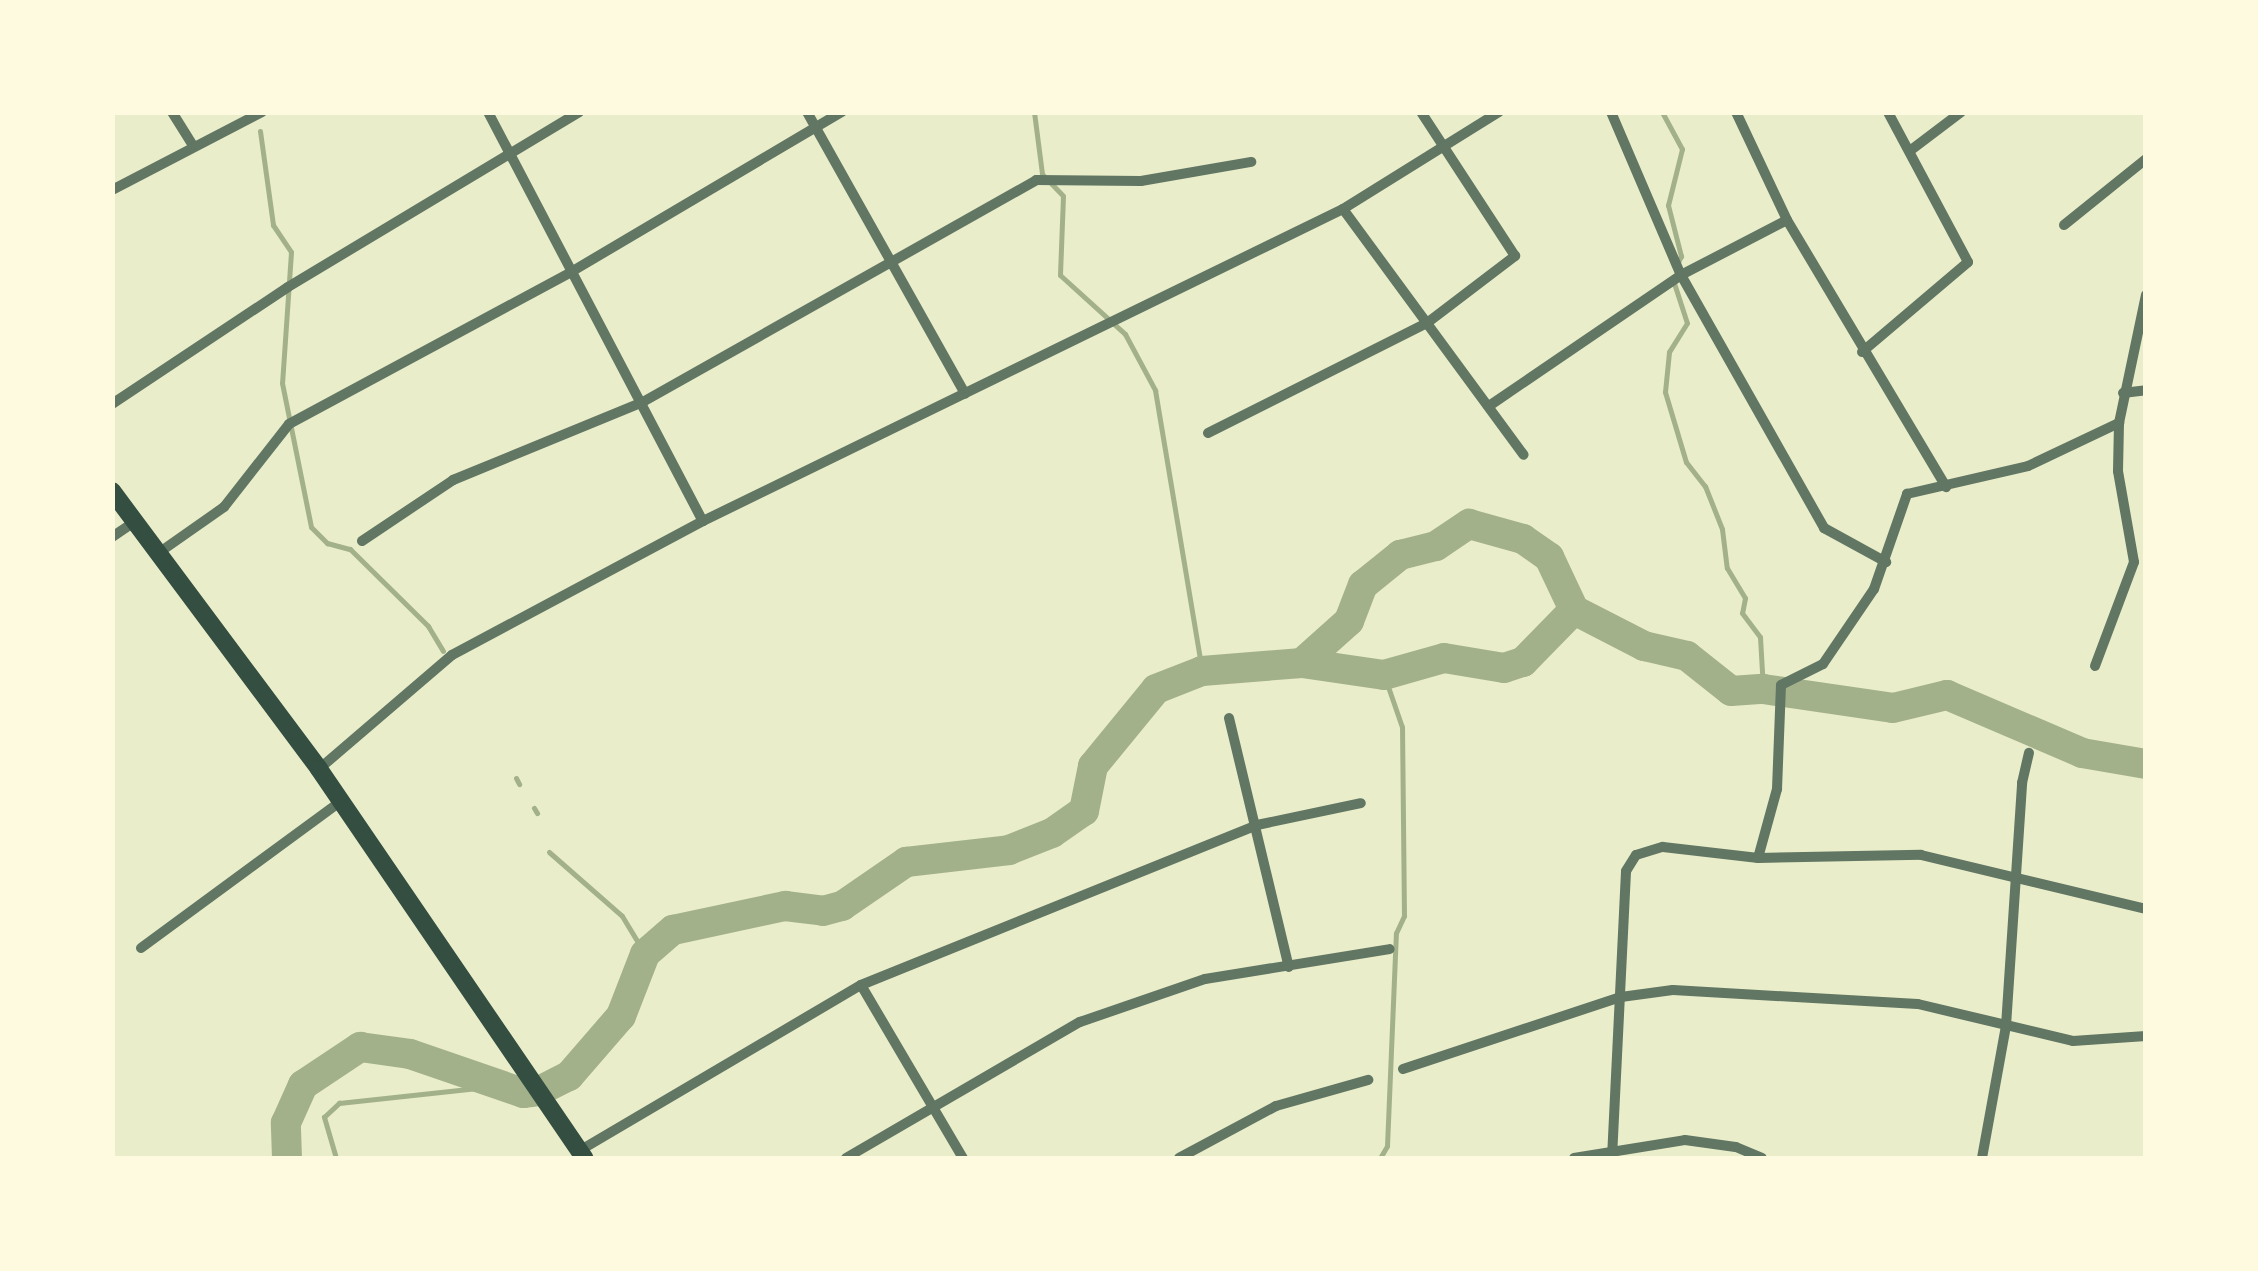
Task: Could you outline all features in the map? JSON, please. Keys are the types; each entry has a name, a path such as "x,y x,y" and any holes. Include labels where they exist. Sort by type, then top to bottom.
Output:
{"highway":[{"path":"112,491 341,801 532,1074 581,1155"}],"street":[{"path":"172,112 193,146"},
{"path":"112,190 262,112"},
{"path":"488,112 703,521"},
{"path":"112,404 288,287 578,112"},
{"path":"807,112 966,394"},
{"path":"157,554 224,507 292,423 571,272 842,112"},
{"path":"1208,433 1427,322 1515,256 1421,112"},
{"path":"318,770 452,656 703,521 1343,210 1498,112"},
{"path":"1611,112 1681,275 1824,528 1886,562"},
{"path":"1736,112 1788,220 1862,352 1946,487"},
{"path":"1862,352 1968,262 1888,112"},
{"path":"1911,150 1961,112"},
{"path":"2064,226 2146,159"},
{"path":"362,541 453,480 642,403 895,264 1036,180 1054,176 1141,181 1251,162"},
{"path":"1343,210 1524,455"},
{"path":"1489,406 1681,275 1788,220"},
{"path":"2095,666 2134,562 2118,471 2119,423 2146,295"},
{"path":"2123,393 2146,390"},
{"path":"1758,858 1777,789 1781,684 1823,664 1886,562 1907,494 2028,466 2119,423"},
{"path":"112,537 134,522"},
{"path":"2132,540 2146,537"},
{"path":"1229,718 1289,967"},
{"path":"1982,1158 2006,1026 2020,880 2022,782 2029,753"},
{"path":"141,948 341,801"},
{"path":"581,1155 861,986 1257,825 1361,803"},
{"path":"1613,1154 1626,871 1636,855 1663,848 1758,858 1922,855 2146,908"},
{"path":"846,1158 1080,1022 1204,979 1390,948"},
{"path":"861,986 928,1107 963,1158"},
{"path":"1403,1069 1620,997 1673,990 1918,1004 2073,1042 2146,1036"},
{"path":"1180,1158 1276,1106 1368,1080"},
{"path":"1574,1158 1685,1140 1736,1146 1762,1158"}],"waterway":[{"path":"1034,112 1042,174 1063,196 1060,275 1125,334 1155,390 1202,671"},
{"path":"1662,112 1682,149 1668,205 1681,256 1677,264"},
{"path":"260,131 273,225 291,252 282,383 311,527 327,543 350,549 428,626 443,651"},
{"path":"1673,280 1687,323 1669,352 1665,392 1686,462 1705,486 1722,529 1727,568 1745,598 1742,613 1760,637 1763,689"},
{"path":"287,1158 286,1123 303,1085 360,1047 410,1054 523,1093 539,1091 569,1076 621,1016 645,954 673,930 785,906 823,911 842,906 906,862 1009,850 1052,833 1084,811 1093,766 1156,689 1202,671 1302,663 1349,621 1363,585 1400,555 1436,546 1469,524 1523,539 1549,557 1574,610 1644,646 1687,656 1731,691 1763,689 1893,708 1947,695 2082,753 2146,764"},
{"path":"1302,663 1384,675 1444,658 1504,668 1523,662 1574,610"},
{"path":"1380,1158 1387,1146 1396,933 1404,916 1402,727 1384,675"},
{"path":"516,778 519,784"},
{"path":"534,808 537,813"},
{"path":"549,852 622,916 645,954"},
{"path":"336,1158 324,1117 339,1103 496,1086"}]}
